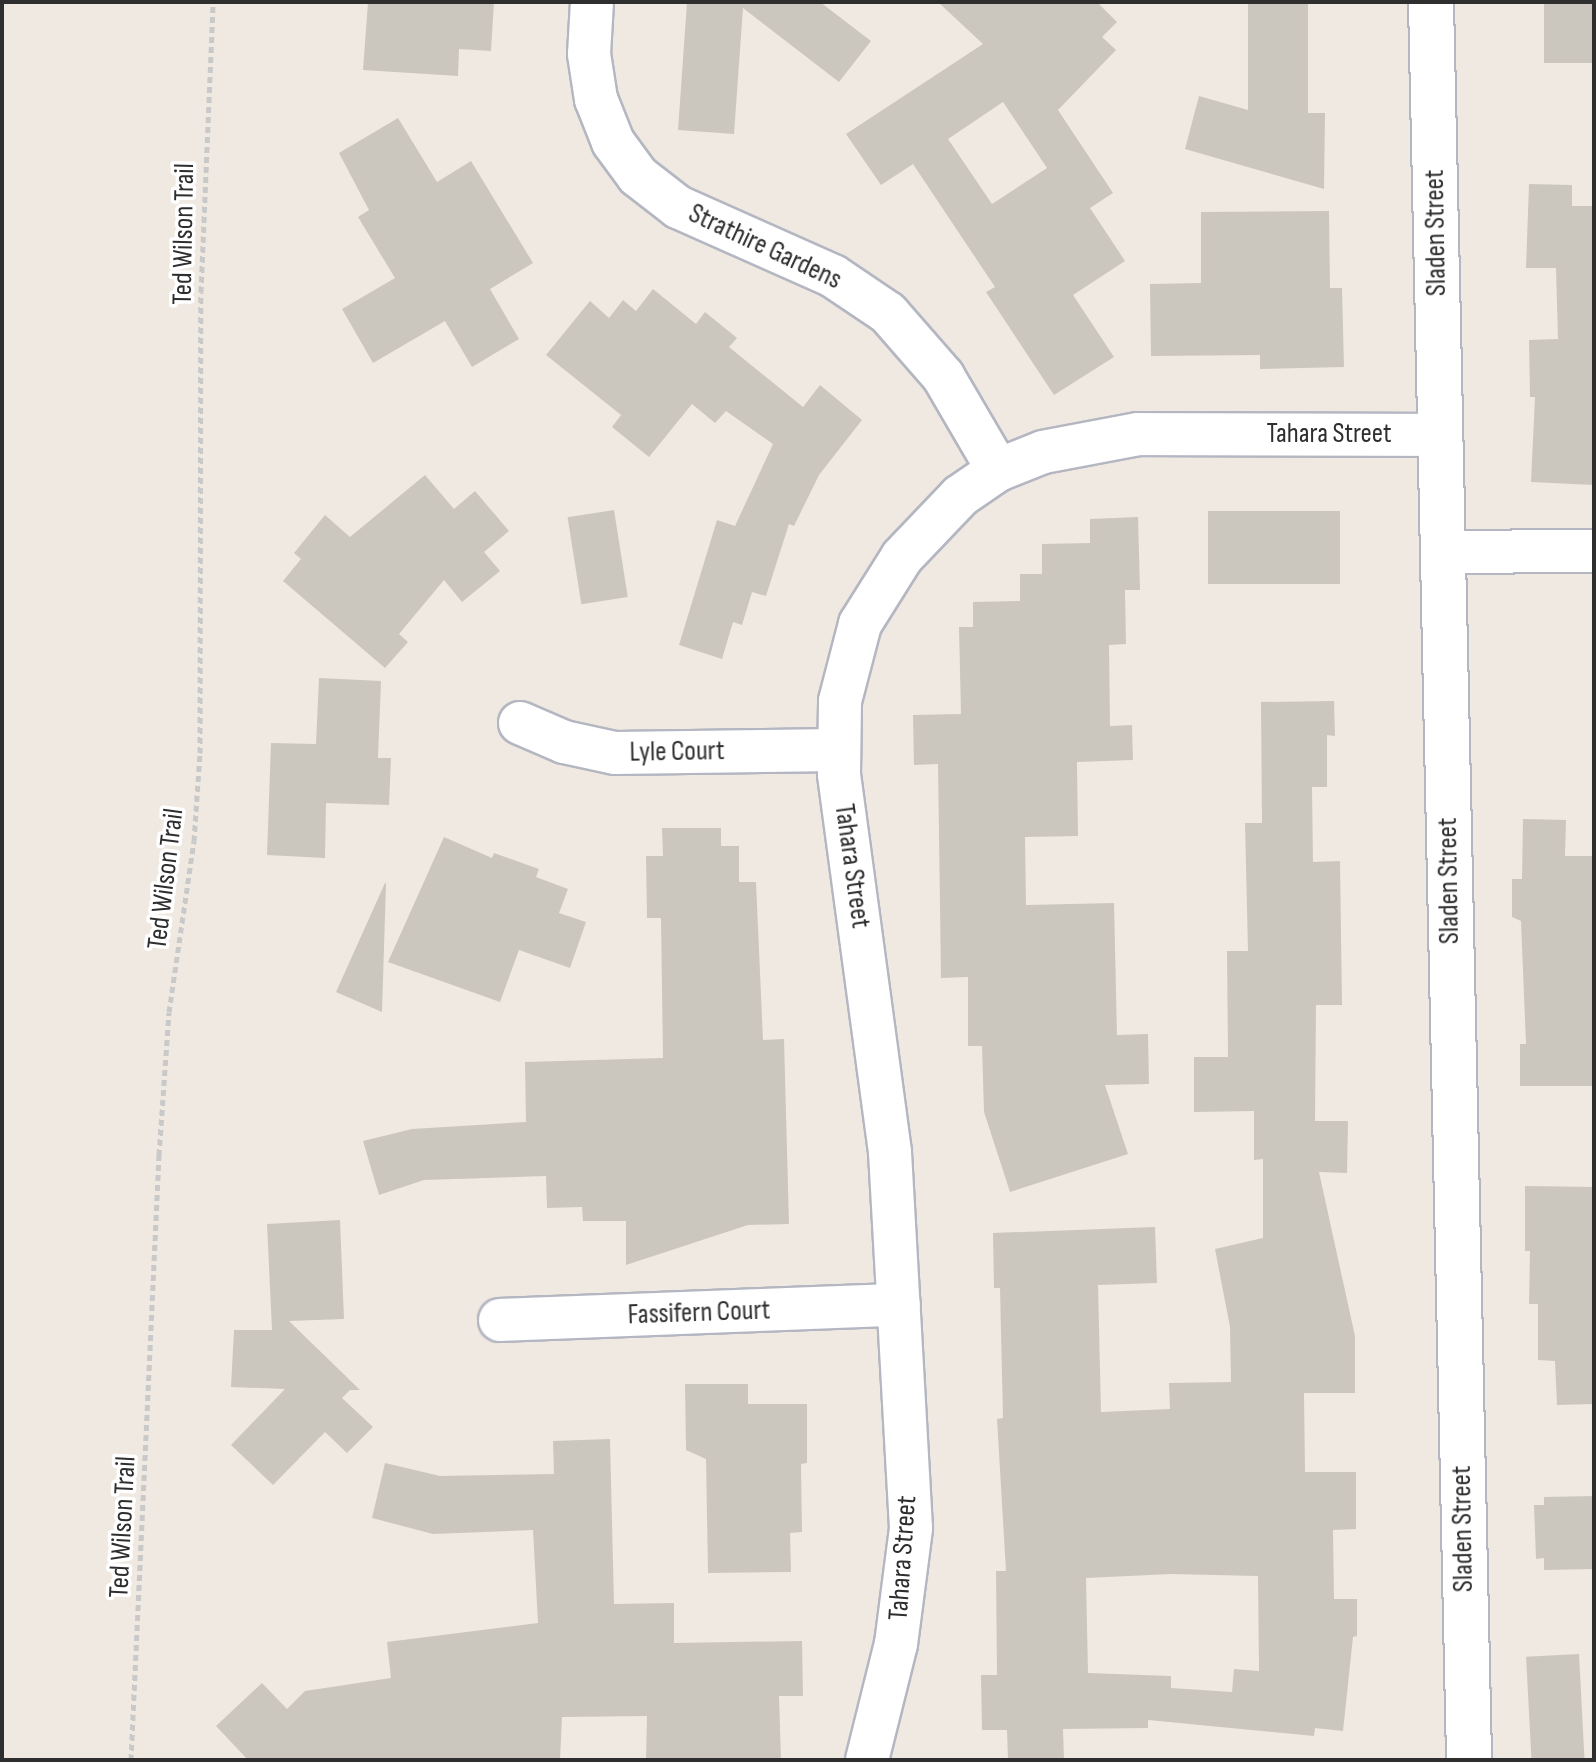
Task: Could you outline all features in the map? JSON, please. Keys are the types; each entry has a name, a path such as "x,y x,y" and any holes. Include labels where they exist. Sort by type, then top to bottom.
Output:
{"street":[{"name":"Strathire Gardens","path":"592,2 589,54 596,99 613,142 638,176 678,207 833,276 888,313 943,376 998,470"},
{"name":"Sladen Street","path":"1431,2 1469,1760"},
{"name":"Tahara Street","path":"867,1760 896,1644 911,1528 890,1152 838,750 846,665 874,599 920,536 960,496 998,470 1043,452 1114,435 1439,435"},
{"path":"1442,552 1594,551"},
{"name":"Lyle Court","path":"520,723 564,742 615,753 838,750"},
{"name":"Fassifern Court","path":"500,1320 899,1305"}],"path":[{"name":"Ted Wilson Trail","path":"131,1760 159,1155 169,1012 194,841 200,753 201,292 213,2"}],"building":[{"path":"368,2 494,2 491,51 459,49 458,76 363,70"},
{"path":"687,2 820,2 871,41 839,82 743,8 734,134 678,130"},
{"path":"938,2 1097,2 1117,22 1102,37 1116,50 1058,110 1113,193 1090,208 1125,261 1073,295 1114,357 1054,395 986,292 995,287 913,164 881,185 846,134 983,44","holes":["1003,102 1047,168 992,204 948,139"]},
{"path":"1248,2 1308,2 1308,113 1325,113 1324,189 1185,149 1199,96 1248,110"},
{"path":"1544,2 1594,2 1594,63 1544,63"},
{"path":"398,118 437,182 471,161 533,263 490,289 519,339 472,367 445,321 373,363 342,309 395,278 358,217 369,210 339,153"},
{"path":"1529,184 1572,185 1572,206 1594,206 1594,485 1531,482 1535,397 1530,397 1529,340 1558,339 1556,268 1526,268"},
{"path":"1329,211 1330,288 1342,288 1344,367 1260,369 1260,355 1151,356 1150,284 1201,283 1201,212"},
{"path":"653,289 696,324 705,312 737,338 729,347 803,407 820,385 862,420 819,475 794,526 789,524 766,596 752,592 742,625 733,622 722,659 679,645 717,520 735,526 773,444 726,411 715,423 692,404 649,457 612,427 621,415 546,355 590,301 609,318 623,300 636,311"},
{"path":"425,475 454,509 475,491 509,531 484,552 500,571 462,602 444,580 399,634 408,642 385,668 283,581 301,559 294,553 325,515 350,537"},
{"path":"614,510 628,597 581,604 568,517"},
{"path":"1208,511 1340,511 1340,584 1208,584"},
{"path":"1138,517 1140,590 1125,590 1126,644 1109,645 1110,726 1132,725 1133,760 1077,762 1078,836 1025,837 1026,905 1114,903 1117,1035 1148,1034 1149,1084 1105,1085 1128,1154 1010,1192 984,1112 982,1046 968,1046 968,977 941,978 938,764 914,765 913,715 961,714 959,627 973,627 973,602 1020,601 1020,574 1042,574 1042,544 1090,543 1090,519"},
{"path":"319,678 381,681 378,758 391,758 389,805 326,803 325,858 267,855 271,743 316,744"},
{"path":"1334,701 1335,736 1327,735 1327,787 1312,787 1313,862 1340,861 1342,1005 1316,1005 1315,1121 1348,1121 1347,1173 1319,1172 1355,1336 1355,1393 1304,1393 1305,1472 1356,1472 1356,1529 1333,1530 1334,1599 1357,1599 1357,1636 1353,1637 1343,1731 1315,1728 1314,1736 1148,1720 1148,1728 1063,1729 1064,1760 1008,1760 1007,1730 982,1730 981,1675 997,1675 996,1571 1006,1571 997,1419 1003,1418 1000,1288 994,1288 993,1233 1155,1227 1157,1283 1098,1285 1101,1412 1170,1409 1169,1383 1231,1382 1230,1327 1215,1249 1263,1238 1263,1159 1254,1160 1254,1111 1194,1112 1194,1057 1228,1057 1227,951 1248,951 1245,823 1262,823 1261,702","holes":["1171,1574 1258,1576 1259,1671 1234,1669 1232,1692 1171,1688 1171,1676 1088,1673 1086,1578"]},
{"path":"1523,819 1566,820 1565,856 1594,856 1594,1086 1520,1086 1520,1044 1526,1044 1521,921 1512,917 1512,879 1522,879"},
{"path":"662,828 721,828 721,846 739,846 739,882 756,882 763,1040 784,1039 789,1224 748,1225 626,1265 626,1221 583,1221 582,1207 547,1208 546,1176 424,1180 379,1195 363,1141 412,1129 526,1122 525,1062 663,1058 661,918 647,918 646,856 663,856"},
{"path":"444,837 492,858 494,853 539,869 536,877 568,889 559,913 586,922 570,968 519,950 500,1002 388,962"},
{"path":"386,883 382,1012 336,992"},
{"path":"1525,1186 1594,1187 1594,1404 1557,1405 1555,1361 1538,1360 1538,1304 1529,1304 1530,1251 1525,1251"},
{"path":"340,1220 344,1319 289,1321 360,1390 350,1390 342,1398 373,1427 347,1453 325,1432 273,1485 231,1445 285,1389 231,1387 234,1330 272,1330 267,1224"},
{"path":"685,1384 748,1384 748,1404 807,1404 807,1463 801,1464 802,1532 790,1533 791,1572 708,1573 706,1459 686,1450"},
{"path":"610,1439 614,1604 674,1603 674,1643 802,1641 803,1696 779,1696 781,1760 646,1760 647,1716 562,1717 560,1760 248,1760 216,1726 262,1683 287,1709 305,1691 391,1678 387,1642 538,1623 533,1530 433,1534 372,1518 385,1463 440,1476 554,1474 553,1441"},
{"path":"1594,1496 1594,1569 1544,1570 1544,1558 1536,1559 1534,1505 1544,1505 1544,1497"},
{"path":"1579,1654 1585,1760 1531,1760 1526,1657"}]}
